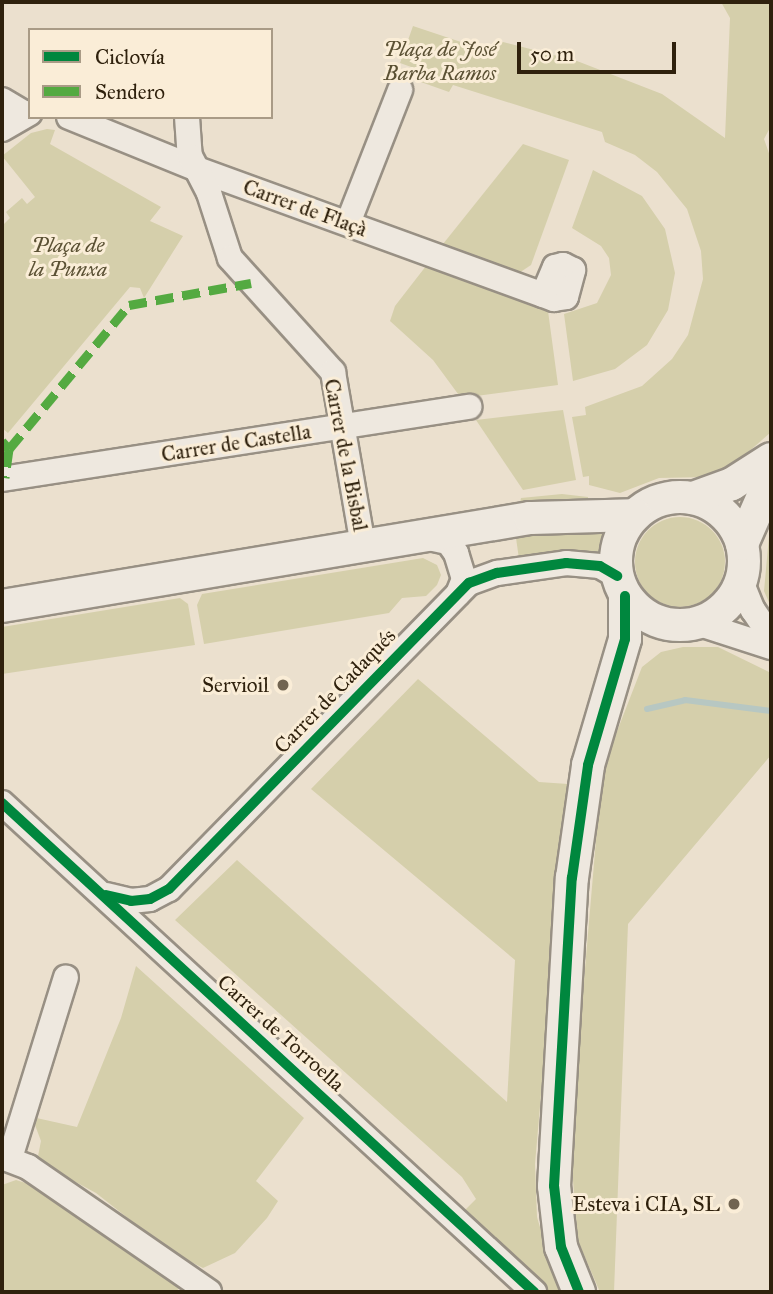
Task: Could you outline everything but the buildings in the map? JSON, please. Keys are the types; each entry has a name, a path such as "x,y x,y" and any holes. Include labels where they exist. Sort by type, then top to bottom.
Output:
{"street":[{"path":"348,223 400,90"},
{"path":"2,100 27,114 2,129"},
{"name":"Carrer de Flaçà","path":"74,119 197,169 543,295"},
{"name":"Carrer de la Bisbal","path":"187,119 190,156 239,272 332,372 363,545"},
{"name":"Carrer de Castella","path":"2,479 469,407"},
{"path":"2,606 559,514 604,519 635,515 662,499 693,498 732,484 771,458"},
{"path":"771,478 742,544 741,581 753,610 771,636"},
{"path":"693,498 724,514 742,544"},
{"path":"579,1292 555,1217 559,1069 577,824 598,720 613,683 625,639 617,549 635,515"},
{"path":"417,536 448,542 456,553 464,579 458,594"},
{"name":"Carrer de Cadaqués","path":"106,895 131,901 149,899 169,889 469,583 497,573 566,564 600,566 621,586"},
{"path":"613,683 631,659 688,624 724,608 741,581"},
{"path":"621,586 653,620 688,624 771,647"},
{"name":"Carrer de Torroella","path":"2,803 106,895 534,1292"},
{"path":"66,977 6,1157 209,1292"}],"green space":[{"name":"Plaça de José Barba Ramos","path":"721,2 771,2 771,126 764,139 771,159 771,432 730,468 706,477 659,478 620,493 589,485 589,476 583,477 572,417 586,415 585,407 642,386 672,359 688,335 703,279 701,251 687,209 657,172 635,155 605,142 602,132 453,85 449,92 418,81 414,68 400,63 413,26 491,52 499,41 577,61 662,94 725,138 730,18"},
{"name":"Plaça de la Punxa","path":"55,130 50,144 161,207 150,221 183,236 144,298 140,288 130,287 8,433 2,428 2,226 10,218 6,212 22,198 27,204 35,197 2,156 31,133"},
{"path":"523,144 569,160 531,265 519,273 443,244"},
{"path":"593,170 642,196 665,229 675,273 668,310 647,345 615,369 573,381 564,314 597,303 611,275 609,258 601,246 572,228"},
{"path":"426,266 548,311 558,385 461,398 433,360 390,321 395,306"},
{"path":"563,410 576,480 523,490 476,420"},
{"path":"562,494 588,497 588,505 519,507 521,498"},
{"path":"771,514 771,607 764,591"},
{"path":"680,517 697,521 712,530 721,545 725,562 721,579 712,594 697,603 680,607 663,603 648,594 639,579 635,562 639,545 648,530 663,521"},
{"path":"606,529 597,557 519,559 515,531"},
{"path":"423,558 437,565 441,575 437,585 426,596 402,598 389,613 204,644 197,605 202,594"},
{"path":"180,598 188,604 195,645 2,674 2,627"},
{"path":"683,647 718,647 771,673 771,755 628,924 614,1292 600,1292 578,1241 570,1144 602,770 642,667 661,652"},
{"path":"418,679 539,782 568,784 535,1164 537,1217 559,1292 543,1292 465,1210 476,1199 462,1177 175,920 237,860 507,1102 515,960 311,789"},
{"path":"136,966 304,1118 256,1181 278,1201 267,1218 235,1253 203,1268 171,1252 96,1193 37,1161 41,1141 32,1117 77,1127 121,1018"},
{"path":"16,1180 32,1185 182,1286 175,1292 2,1292 2,1185"}],"waterway":[{"path":"647,709 685,700 771,711"}],"marked path":[{"path":"9,449 129,305 251,283"},
{"path":"2,441 9,449 5,478"}],"cycle path":[{"path":"106,895 131,901 150,899 169,889 469,583 497,573 566,563 600,566 617,576"},
{"path":"579,1292 561,1247 554,1186 572,878 588,765 625,639 625,596"},
{"path":"2,803 534,1292"}],"place":[{"name":"Servioil","path":"283,685"},
{"name":"Esteva i CIA, SL","path":"734,1204"}]}
